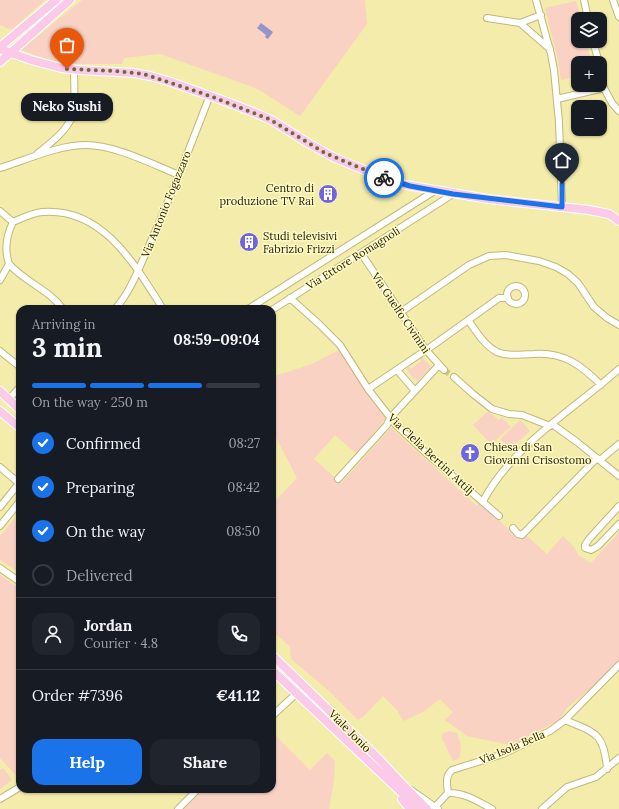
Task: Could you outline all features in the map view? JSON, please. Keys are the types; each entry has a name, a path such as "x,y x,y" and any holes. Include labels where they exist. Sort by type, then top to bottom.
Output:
{"main road":[{"path":"56,0 0,48 48,65 74,70 115,71 144,74 210,96 269,119 325,153 367,171 433,193 453,194 602,212 612,215 619,221"},
{"path":"0,62 70,0"},
{"path":"0,392 16,406"},
{"path":"0,411 16,425"},
{"name":"Viale Jonio","path":"276,659 377,757 403,785 434,808"},
{"name":"Viale Jonio","path":"276,675 419,809"},
{"path":"381,773 410,809"}],"street":[{"path":"536,0 553,63 560,134 562,207"},
{"path":"584,0 587,12"},
{"path":"613,0 619,17"},
{"path":"487,18 520,23 541,15"},
{"path":"520,23 550,49"},
{"path":"36,156 57,137 72,117 74,70"},
{"path":"557,99 587,92"},
{"path":"606,92 612,103 619,111"},
{"name":"Via Antonio Fogazzaro","path":"118,305 138,270 179,175 210,96"},
{"path":"0,168 36,156 74,146 94,146 117,151 179,175"},
{"path":"433,193 432,198 435,206"},
{"name":"Via Ettore Romagnoli","path":"256,305 433,193"},
{"name":"Via Ettore Romagnoli","path":"276,307 453,194"},
{"path":"59,305 48,293 22,276 9,264 6,254 6,242 8,232 13,222 42,212 64,213 81,218 99,228 117,243 138,270 160,305"},
{"path":"1,214 13,222"},
{"name":"Via Guelfo Civinini","path":"361,253 426,350 444,370"},
{"path":"401,312 469,265 489,256 506,255 539,261 568,274 578,283 591,304 619,325"},
{"path":"0,280 9,264"},
{"path":"301,277 307,287"},
{"name":"Via Clelia Bertini Attilj","path":"290,298 315,319 340,345 368,389 390,418 426,453 499,516"},
{"path":"368,389 499,298 508,298"},
{"path":"468,320 484,341 497,352 508,355 535,354 559,356 580,366 601,386"},
{"path":"0,351 16,364"},
{"path":"338,479 387,425 390,418 438,365"},
{"path":"483,502 496,479 522,449 601,386 619,369"},
{"path":"397,370 415,391"},
{"path":"454,377 492,409 509,414 522,415 551,425 619,476"},
{"path":"9,399 16,391"},
{"path":"513,528 518,534 522,535 598,459 619,444"},
{"path":"0,467 16,480"},
{"path":"0,507 16,488"},
{"path":"619,506 589,539 585,545 585,548 590,550 597,548 619,524"},
{"path":"0,526 16,507"},
{"path":"0,568 16,579"},
{"name":"Via Isola Bella","path":"448,793 448,778 449,773 452,770 484,761 543,735 565,720 619,665"},
{"path":"276,673 285,677 291,673"},
{"path":"276,712 295,693 300,692 303,692 323,704"},
{"path":"565,720 591,730 599,737 604,748 607,769"},
{"path":"542,809 569,785 592,779 607,769 619,758"},
{"path":"0,799 16,789"},
{"path":"178,809 194,793"},
{"path":"434,808 448,793 464,795 492,809"}],"shaded area":[{"path":"0,0 45,0 11,30 0,25"},
{"path":"82,0 365,0 367,24 300,116 261,91 250,86 160,54 124,58 122,64 78,64 50,60 21,50"},
{"path":"576,1 579,12 571,12 571,48 588,48 589,56 571,56 571,78 561,80 545,8"},
{"path":"341,349 363,385 386,418 357,454 335,435 314,459 341,483 391,428 477,506 479,502 517,537 523,539 527,536 547,554 563,536 575,548 578,555 591,563 619,532 619,661 596,684 566,709 561,718 554,723 510,745 467,736 445,720 453,712 440,699 423,712 403,721 397,710 383,696 364,716 358,720 330,692 291,659 290,647 276,635 276,500 297,478 276,438 276,376 312,364"},
{"path":"421,356 431,367 417,381 412,377 406,368 409,367 411,369 421,361 419,359"},
{"path":"487,412 498,420 483,434 502,417 511,427 491,444 473,425"},
{"path":"520,420 530,431 510,449 500,439"},
{"path":"14,519 16,521 16,570 0,560 0,536"},
{"path":"0,575 16,586 16,776 0,758"},
{"path":"449,731 457,733 461,746 459,759 453,761 442,739 442,734"},
{"path":"276,736 310,770 327,753 335,761 334,780 329,809 184,809 200,793 276,793"},
{"path":"3,768 12,780 0,789 0,770"}],"water":[{"path":"261,23 273,32 268,39 265,37 266,35 257,28"}],"tunnel":[{"path":"444,370 454,377"}],"way so far":[{"path":"67,69 130,72 161,79 238,106 269,119 325,153 384,178"}],"place":[{"name":"Neko Sushi","path":"67,69"},
{"name":"Centro di produzione TV Rai","path":"328,194"},
{"name":"Studi televisivi Fabrizio Frizzi","path":"249,242"},
{"name":"Chiesa di San Giovanni Crisostomo","path":"470,453"}],"route":[{"path":"384,178 410,186 453,194 562,207 562,184"}]}
